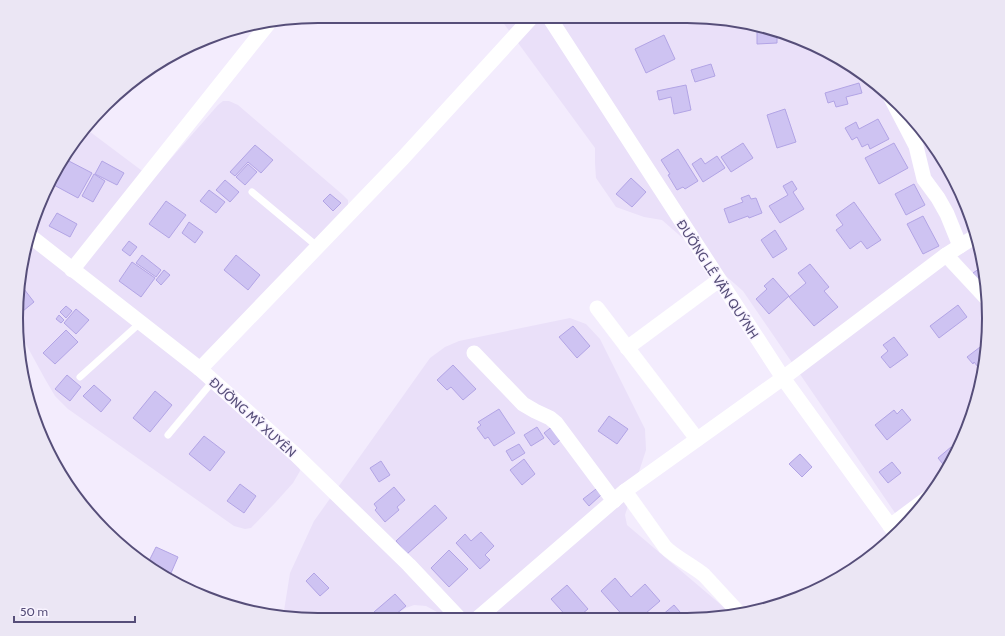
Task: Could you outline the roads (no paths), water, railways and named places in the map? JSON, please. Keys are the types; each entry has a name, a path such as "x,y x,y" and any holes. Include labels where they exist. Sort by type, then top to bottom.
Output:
{"street":[{"path":"200,369 403,158 527,23"},
{"name":"ĐƯỜNG LÊ VĂN QUÝNH","path":"553,23 783,378 893,530"},
{"path":"72,270 265,28"},
{"path":"898,111 916,146 924,179 938,198 947,214 960,246"},
{"name":"ĐƯỜNG MỸ XUYÊN","path":"34,239 200,369 327,484 454,613"},
{"path":"484,613 620,496 783,378 946,255 971,239"},
{"path":"946,255 980,292"},
{"path":"627,348 719,280"},
{"path":"597,308 697,439"},
{"path":"474,353 523,404 550,418 556,423 665,547 704,575 735,609"}],"lane":[{"path":"252,192 318,247"},
{"path":"80,377 140,323"},
{"path":"168,435 213,381"}]}
